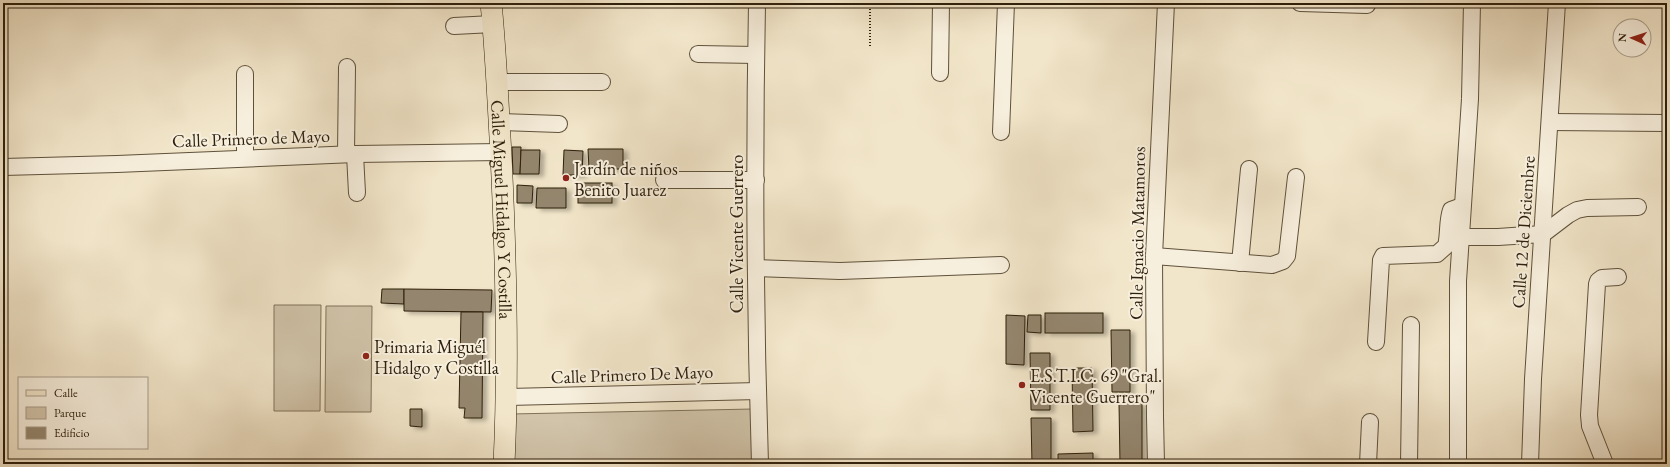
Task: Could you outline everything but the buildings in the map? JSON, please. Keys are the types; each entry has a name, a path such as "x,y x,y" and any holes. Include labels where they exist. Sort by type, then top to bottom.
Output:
{"main road":[{"name":"Calle Miguel Hidalgo Y Costilla","path":"492,3 507,280 507,397 504,464"}],"street":[{"path":"757,3 764,3"},
{"name":"Calle Vicente Guerrero","path":"757,3 756,268 760,464"},
{"path":"940,73 941,3"},
{"path":"1001,132 1006,3"},
{"name":"Calle Ignacio Matamoros","path":"1156,464 1154,256 1166,3"},
{"path":"1300,3 1367,5"},
{"path":"1458,464 1458,280 1469,107 1472,3"},
{"name":"Calle 12 de Diciembre","path":"1530,464 1533,371 1557,3"},
{"path":"454,26 493,24"},
{"path":"698,54 756,55"},
{"path":"347,67 351,154 357,193"},
{"path":"245,74 246,158"},
{"path":"497,82 602,82"},
{"path":"499,122 559,124"},
{"path":"1550,122 1667,123"},
{"name":"Calle Primero de Mayo","path":"3,167 117,164 351,154 501,152"},
{"path":"1240,262 1249,169"},
{"path":"1154,256 1272,265 1283,261 1287,256 1296,177"},
{"path":"664,180 756,180"},
{"path":"1376,342 1381,260 1383,256 1437,254 1446,246 1449,233 1448,218 1451,210 1462,206"},
{"path":"1461,237 1498,237 1543,234 1577,210 1587,208 1638,207"},
{"path":"756,268 840,271 1000,265"},
{"path":"1605,464 1590,426 1589,415 1597,291 1598,281 1602,278 1618,277"},
{"path":"1409,464 1411,325"},
{"name":"Calle Primero De Mayo","path":"507,397 758,390"},
{"path":"1368,464 1370,422"}],"path":[{"path":"870,3 870,47"}],"green space":[{"path":"274,305 321,305 320,411 274,411"},
{"path":"326,306 372,306 371,412 325,412"},
{"path":"753,409 754,464 510,464 511,414"}],"place":[{"name":"Jardín de niños Benito Juarez","path":"566,178"},
{"name":"Primaria Miguél Hidalgo y Costilla","path":"366,356"},
{"name":"E.S.T.I.C. 69 \"Gral. Vicente Guerrero\"","path":"1022,385"}]}
